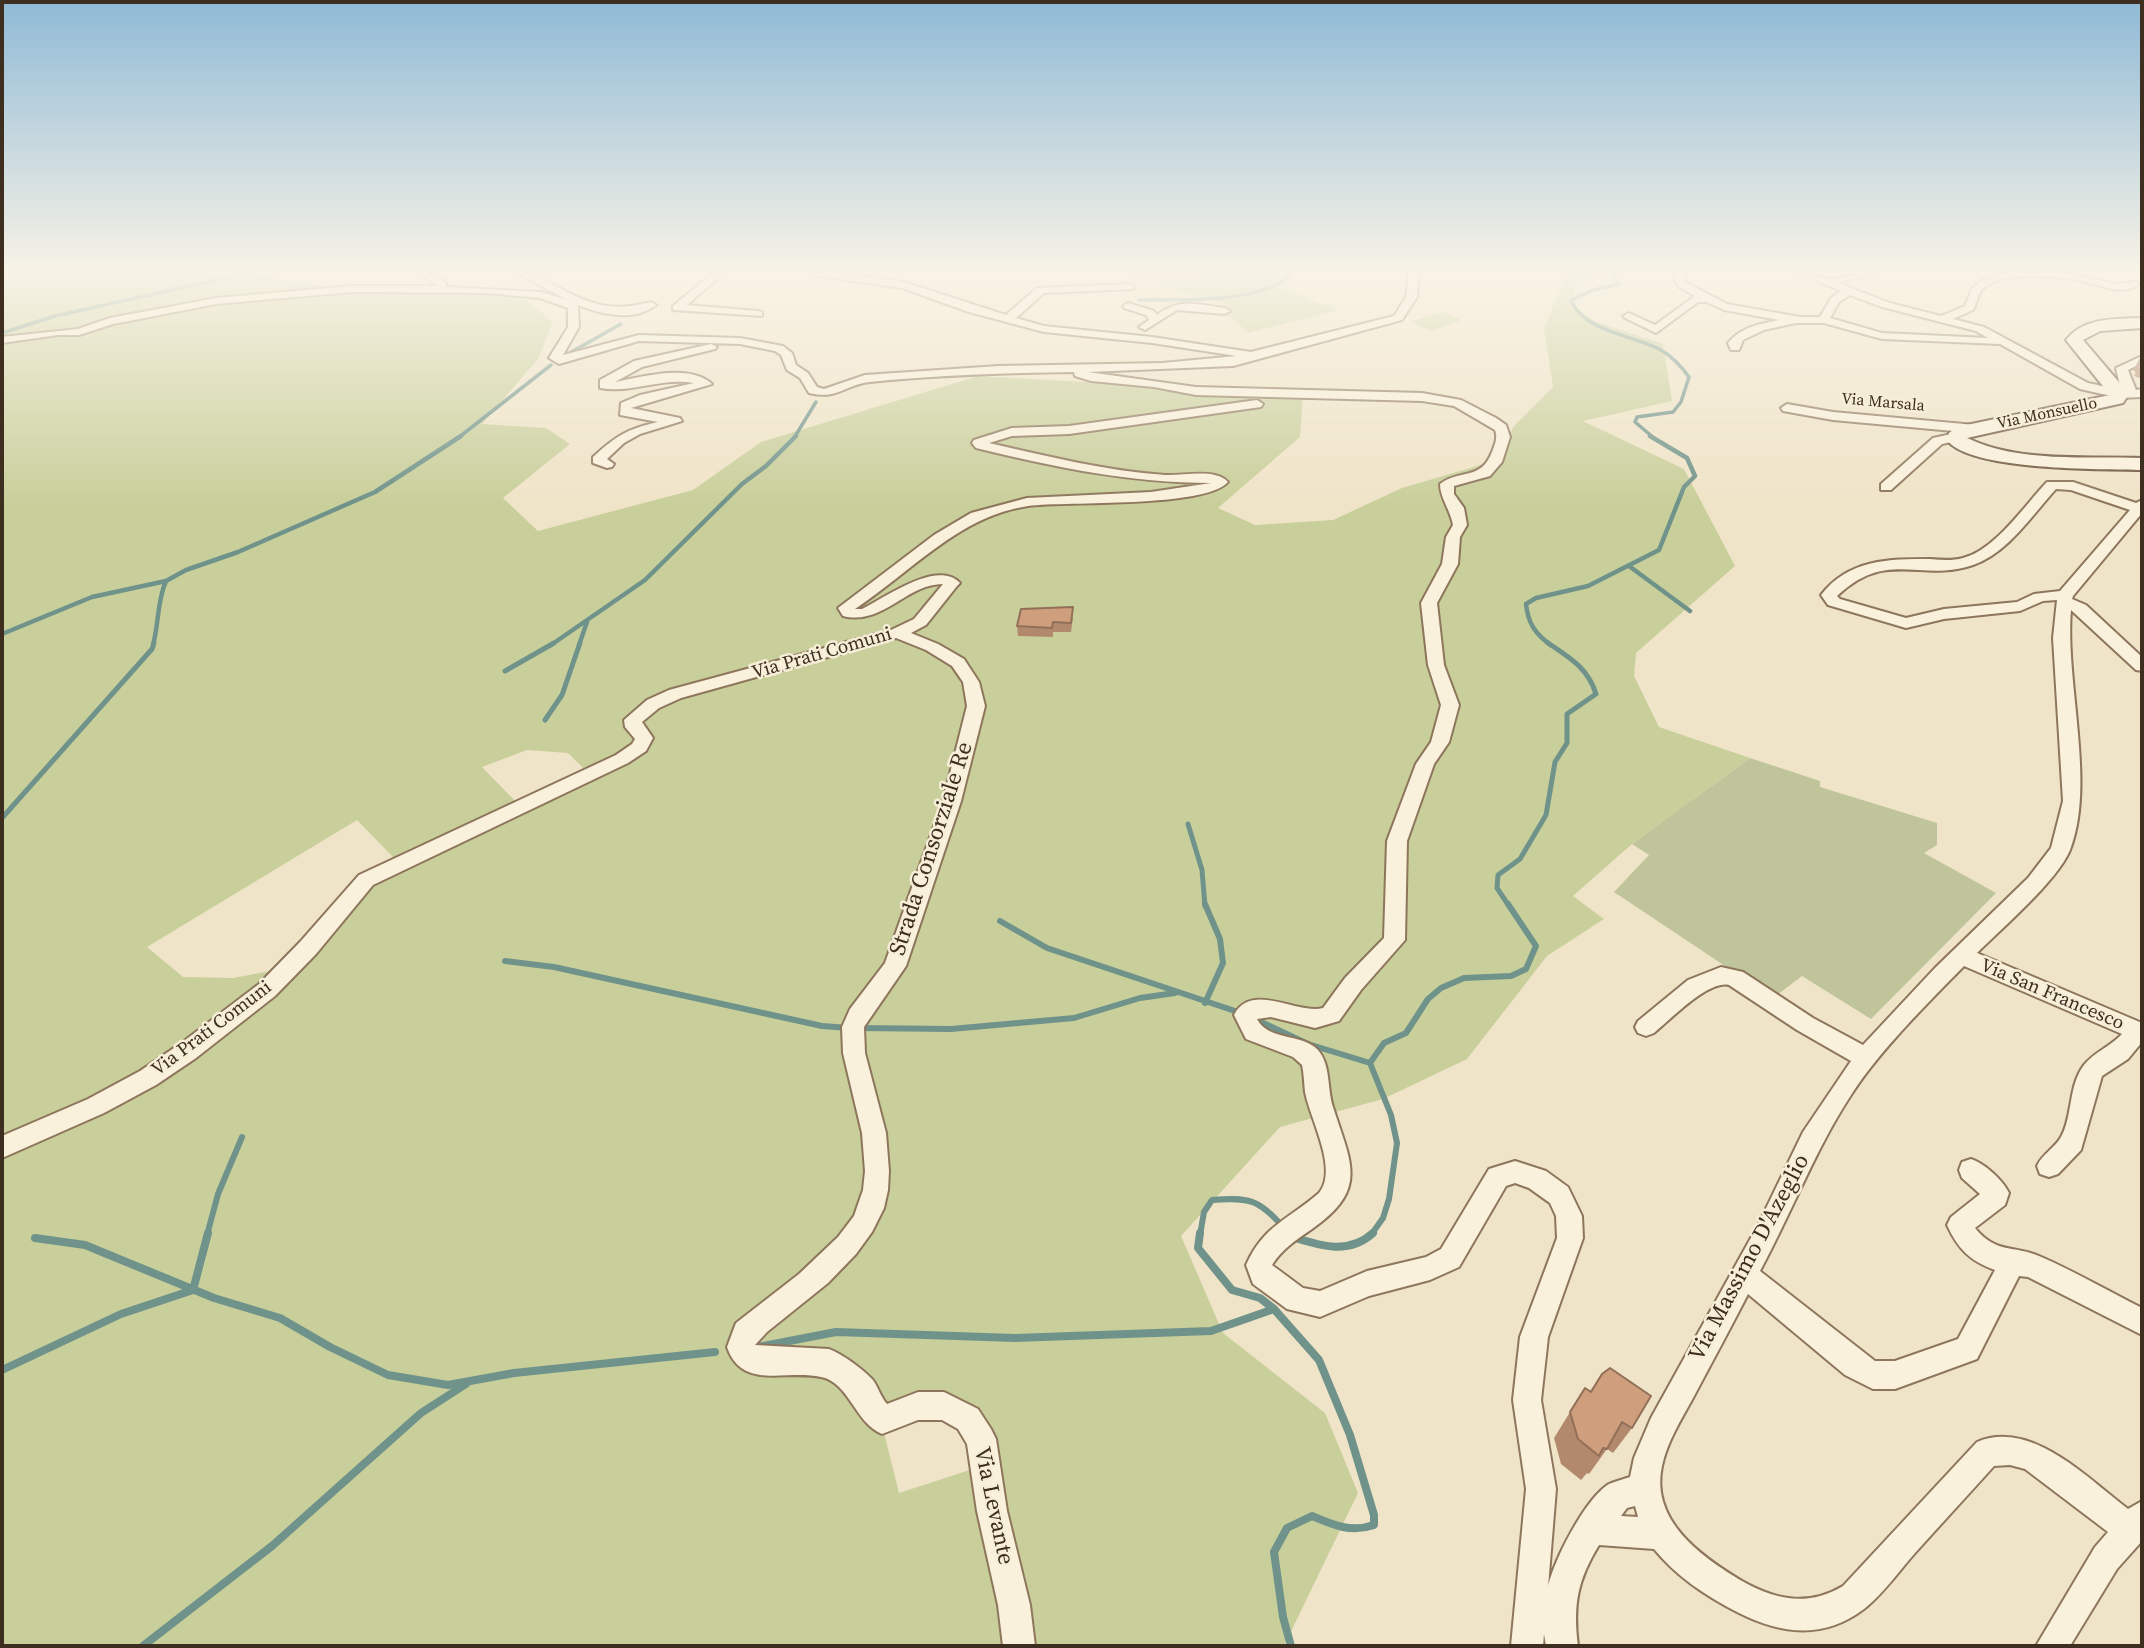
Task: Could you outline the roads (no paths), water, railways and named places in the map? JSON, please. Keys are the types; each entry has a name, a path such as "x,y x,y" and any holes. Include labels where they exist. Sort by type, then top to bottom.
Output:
{"main road":[{"name":"Via Monsuello","path":"2084,349 2132,393 2117,399 1964,431 1956,440 1966,447 1996,455 2142,464"}],"street":[{"path":"561,349 555,358 559,360 599,349"},
{"path":"607,464 598,460 619,440 647,427 676,421 624,412 625,406 645,398 706,384 696,379 677,378 612,386 604,386 604,383 638,364 694,349"},
{"path":"780,349 786,353 791,367 804,376 813,390 825,393 865,379 999,370 1199,365 1233,362 1275,349"},
{"path":"1210,349 1251,355"},
{"path":"2013,349 2084,386 2132,393"},
{"path":"2132,393 2125,382 2122,368 2142,359"},
{"path":"1081,370 1079,373 1091,377 1154,383 1196,391 1441,398 1457,403 1501,428 1504,437 1496,462 1485,473 1447,484 1447,494 1457,508 1460,526 1453,537 1450,564 1429,603 1436,664 1450,705 1440,743 1424,764 1397,841 1394,940 1353,984 1332,1015 1314,1019 1263,1007 1254,1008 1245,1015 1254,1034 1297,1048 1310,1057 1315,1068 1317,1089 1339,1170 1338,1189 1325,1204 1283,1233 1259,1265 1262,1275 1297,1300 1320,1304 1367,1284 1430,1268 1450,1258 1498,1177 1516,1172 1537,1179 1559,1195 1569,1216 1570,1238 1534,1337 1527,1400 1541,1489 1527,1646"},
{"name":"Via Prati Comuni","path":"2,1147 96,1106 188,1051 267,990 308,948 366,880 640,747 644,738 634,727 633,720 653,704 675,694 905,638 953,583 944,578 926,582 863,614 849,613 846,608 884,583 939,538 976,516 1027,502 1150,496 1213,488 1219,486 1220,482 1216,479 1166,479 1104,472 986,448 979,443 1002,432 1065,431 1271,402 1289,398 1291,396 1288,394"},
{"name":"Via Marsala","path":"1787,408 1833,416 1975,429"},
{"name":"Via Monsuello","path":"1886,487 1938,441 1956,437"},
{"path":"2065,599 2140,506 2073,486 2052,485 1988,553 1953,564 1867,566 1844,580 1829,595 1834,602 1906,622 1944,614 2020,606 2040,597 2065,599 2080,608 2142,666"},
{"name":"Via Massimo D'Azeglio","path":"2065,599 2061,638 2072,801 2060,850 2050,866 1866,1058 1844,1086 1812,1139 1767,1233 1661,1427 1648,1458 1645,1488 1661,1534 1681,1556 1712,1580 1751,1602 1792,1616 1832,1611 1854,1597 1987,1452 2011,1450 2032,1456 2137,1523"},
{"name":"Strada Consorziale Re","path":"882,1420 867,1403 864,1391 829,1363 750,1360 743,1354 740,1346 744,1335 840,1255 864,1222 875,1188 876,1150 872,1120 855,1057 852,1028 863,1007 881,988 895,966 951,801 976,706 971,682 958,663 932,648 905,638"},
{"name":"Via San Francesco","path":"1962,956 2140,1032"},
{"path":"1646,1027 1696,986 1721,975 1735,978 1805,1024 1866,1058"},
{"path":"2049,1166 2072,1143 2093,1070 2120,1052 2140,1032"},
{"path":"1971,1170 1996,1193 1996,1197 1960,1226 1964,1235 1993,1258 2012,1264 2031,1265 2142,1322"},
{"path":"1744,1274 1855,1365 1873,1375 1895,1375 1966,1349 2012,1264"},
{"name":"Via Levante","path":"882,1420 918,1406 944,1406 968,1419 981,1439 992,1511 1014,1605 1019,1646"},
{"path":"1562,1646 1558,1616 1568,1567 1591,1529 1618,1496 1645,1488"},
{"path":"2052,1646 2106,1558 2137,1523"},
{"path":"1591,1529 1661,1534"}],"waterway":[{"path":"566,355 577,349"},
{"path":"1654,438 1635,422 1637,417 1673,412 1681,402 1689,377 1676,362 1659,349"},
{"path":"458,438 551,365"},
{"path":"794,438 816,402"},
{"path":"1551,645 1533,628 1526,604 1536,598 1588,586 1659,550 1684,487 1695,476 1687,458 1650,436"},
{"path":"166,581 186,570 238,552 375,492 458,438"},
{"path":"553,643 645,580 742,484 766,466 794,438"},
{"path":"1629,566 1690,611"},
{"path":"2,634 92,597 166,581"},
{"path":"153,645 166,581"},
{"path":"579,645 587,622"},
{"path":"2,818 152,649 154,643"},
{"path":"505,671 553,643"},
{"path":"545,720 562,695 580,643"},
{"path":"1509,906 1497,888 1498,875 1520,859 1546,815 1555,762 1567,743 1567,714 1596,694 1583,670 1548,643"},
{"path":"1188,824 1202,870 1205,906"},
{"path":"1205,904 1220,939 1223,963 1206,1001"},
{"path":"1370,1063 1384,1043 1406,1033 1428,999 1441,988 1464,978 1511,976 1526,969 1536,946 1508,904"},
{"path":"1000,921 1047,948 1206,1001"},
{"path":"505,961 554,967 822,1026 849,1028"},
{"path":"858,1028 951,1029 1074,1018 1140,998 1175,993"},
{"path":"1206,1001 1235,1011"},
{"path":"1259,1021 1308,1044 1370,1063"},
{"path":"1370,1063 1391,1115 1397,1143 1389,1199 1383,1218 1372,1234"},
{"path":"207,1235 218,1194 242,1137"},
{"path":"1200,1235 1204,1212 1212,1200 1235,1199 1252,1202 1267,1211 1283,1227"},
{"path":"193,1289 208,1233"},
{"path":"1200,1233 1198,1248 1232,1290 1260,1298 1274,1309"},
{"path":"1292,1237 1334,1247 1354,1244 1372,1234"},
{"path":"35,1238 85,1245 193,1289"},
{"path":"2,1370 121,1314 193,1289"},
{"path":"193,1289 280,1318 330,1347 388,1375 448,1385 514,1373 715,1352"},
{"path":"758,1347 836,1332 1015,1338 1211,1331 1274,1309"},
{"path":"1274,1309 1319,1360 1350,1435 1374,1515 1374,1525 1366,1527 1342,1527 1312,1516 1287,1528 1274,1552 1283,1617 1291,1646"},
{"path":"143,1646 272,1546 421,1413 466,1384"}]}
